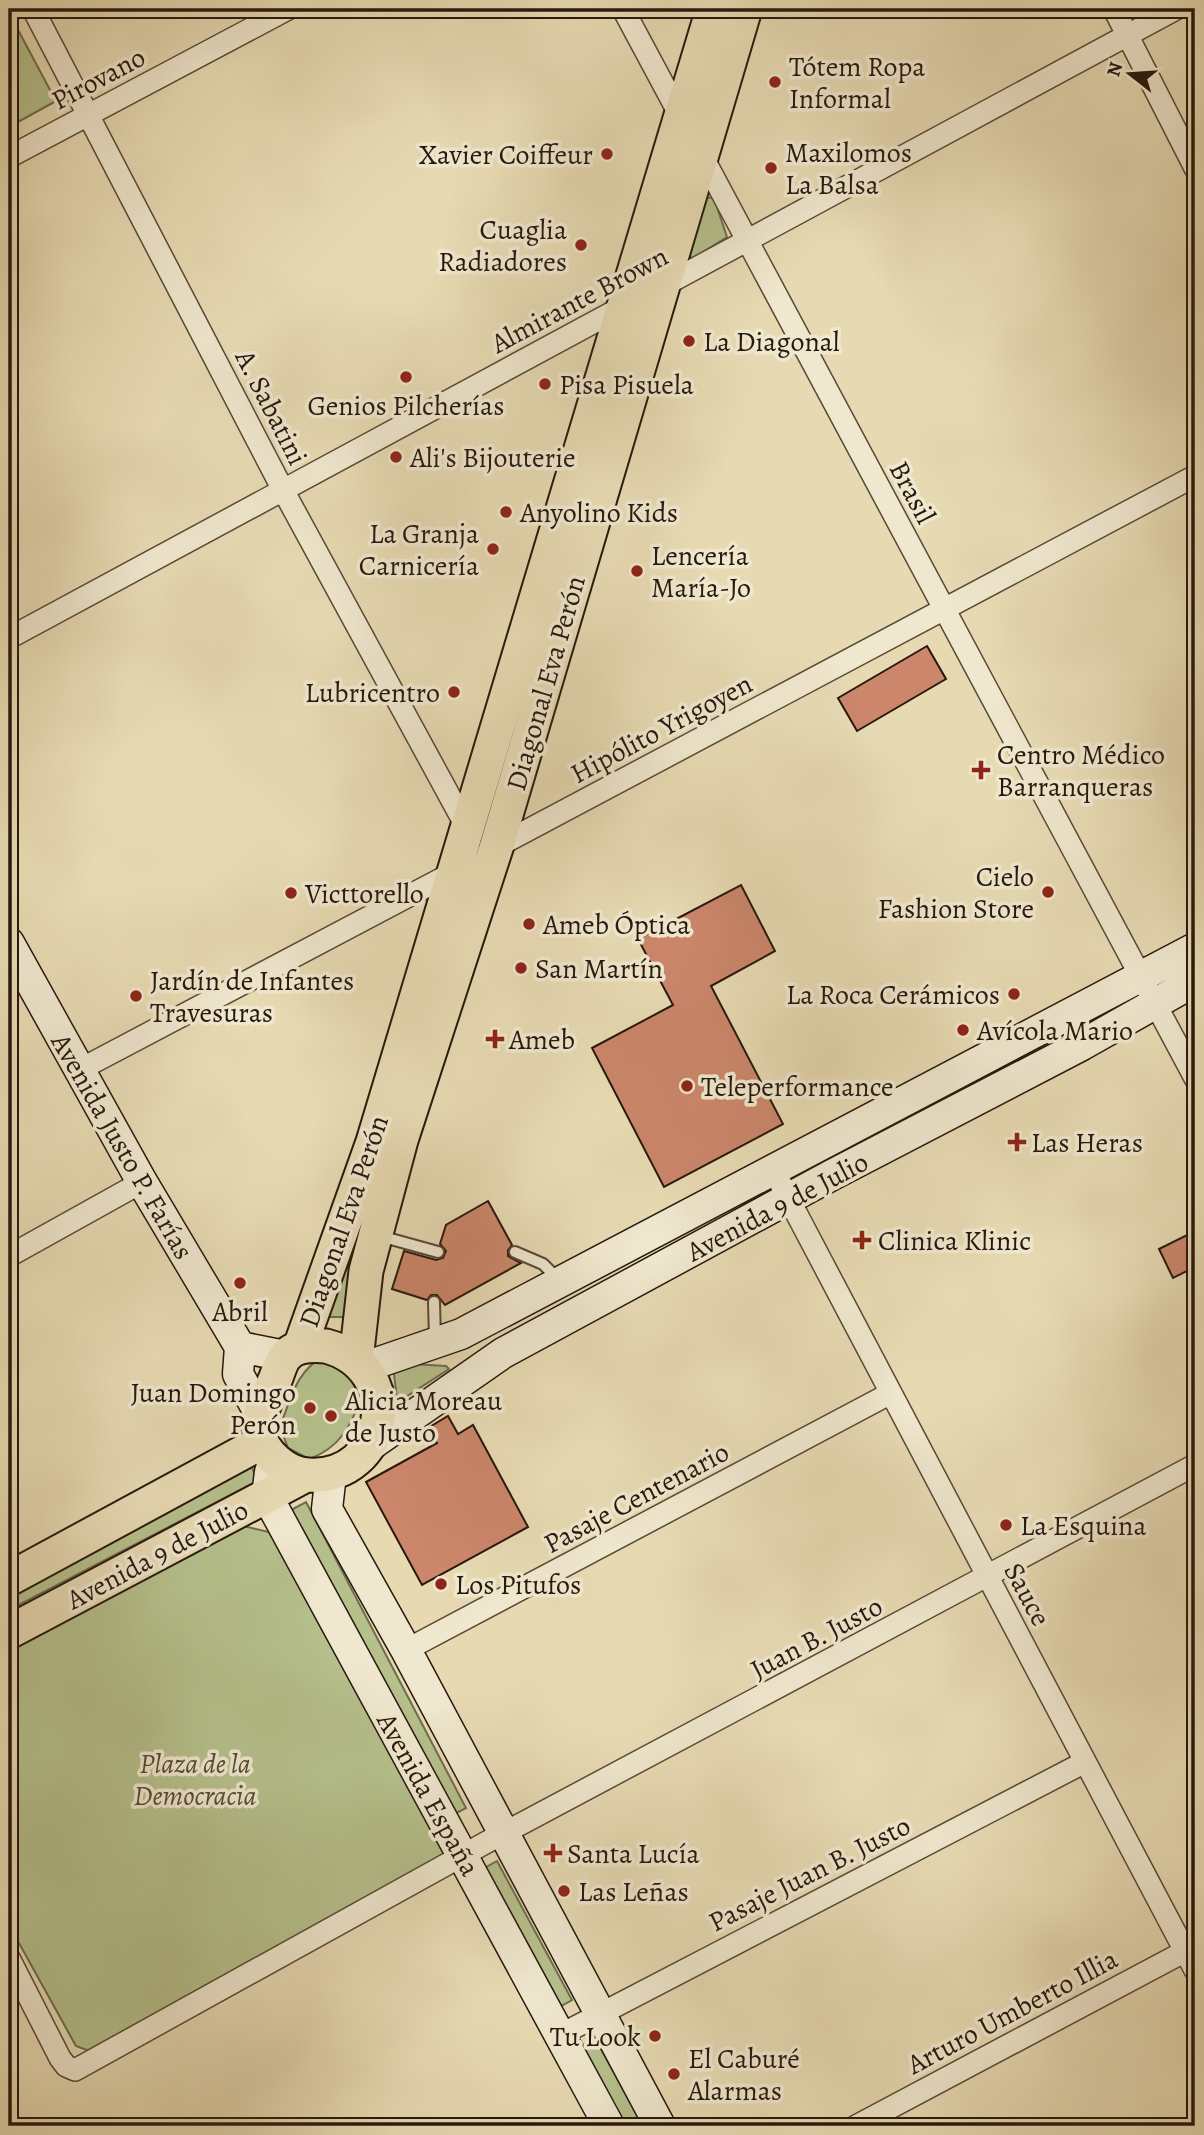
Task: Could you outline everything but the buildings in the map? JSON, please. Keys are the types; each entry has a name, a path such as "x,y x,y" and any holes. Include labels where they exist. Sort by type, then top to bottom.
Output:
{"main road":[{"name":"Diagonal Eva Perón","path":"293,1351 373,1142 713,9"},
{"name":"Diagonal Eva Perón","path":"360,1363 366,1271 401,1140 497,845 661,287 746,9"},
{"name":"Avenida 9 de Julio","path":"368,1447 503,1353 1082,1045 1195,948"},
{"name":"Avenida Justo P. Farías","path":"11,952 240,1347 237,1374 265,1438"},
{"name":"Avenida 9 de Julio","path":"360,1363 436,1345 772,1169 1146,990 1195,981"},
{"path":"240,1347 293,1351 326,1346 360,1363 375,1385 380,1406 377,1427 368,1447 351,1462 318,1475 293,1471 265,1438"},
{"path":"267,1496 265,1438 293,1351"},
{"name":"Avenida 9 de Julio","path":"9,1579 265,1438"},
{"name":"Avenida 9 de Julio","path":"9,1632 267,1496 318,1475"},
{"name":"Avenida España","path":"318,1475 327,1509 406,1650 660,2126"},
{"name":"Avenida España","path":"267,1496 609,2126"}],"street":[{"name":"A. Sabatini","path":"33,9 284,490 467,828"},
{"name":"Pirovano","path":"9,157 288,9"},
{"name":"Brasil","path":"623,9 1195,1078"},
{"path":"1114,9 1195,168"},
{"name":"Almirante Brown","path":"9,638 1176,9"},
{"name":"Hipólito Yrigoyen","path":"79,1070 454,873 497,845 1195,475"},
{"name":"Sauce","path":"772,1169 1085,1762 1192,1956"},
{"path":"9,1256 142,1182"},
{"name":"Pasaje Centenario","path":"406,1650 891,1393"},
{"name":"Juan B. Justo","path":"9,1958 60,2058 66,2066 75,2070 504,1834 988,1578 1195,1465"},
{"name":"Pasaje Juan B. Justo","path":"560,2035 1085,1762"},
{"name":"Arturo Umberto Illia","path":"856,2126 1192,1956"}],"lane":[{"path":"376,1235 438,1252"},
{"path":"515,1251 543,1264 560,1281"},
{"path":"434,1302 432,1312 436,1345"}],"green space":[{"path":"9,13 56,101 9,127"},
{"path":"700,197 714,198 727,237 692,259 684,249"},
{"path":"384,1154 347,1317 326,1317"},
{"path":"326,1355 341,1363 361,1396 349,1426 337,1442 309,1459 288,1448 280,1427 291,1395 301,1377 308,1368"},
{"path":"395,1363 446,1366 449,1369 401,1400 397,1399 393,1366"},
{"path":"252,1467 257,1481 9,1610 9,1593"},
{"path":"306,1502 466,1808 451,1816 291,1510"},
{"name":"Plaza de la Democracia","path":"239,1525 277,1534 445,1854 92,2052 76,2046 9,1925 9,1648"},
{"path":"497,1861 572,2000 556,2009 481,1870"},
{"path":"595,2038 643,2126 622,2126 579,2047"}],"place":[{"name":"Tótem Ropa Informal","path":"775,82"},
{"name":"Xavier Coiffeur","path":"607,154"},
{"name":"Maxilomos La Balsa","path":"771,168"},
{"name":"Cuaglia Radiadores","path":"581,245"},
{"name":"La Diagonal","path":"689,341"},
{"name":"Genios Pilcherías","path":"406,377"},
{"name":"Pisa Pisuela","path":"545,384"},
{"name":"Ali's Bijouterie","path":"396,457"},
{"name":"Anyolino Kids","path":"506,512"},
{"name":"La Granja Carnicería","path":"493,549"},
{"name":"Lencería María-Jo","path":"637,571"},
{"name":"Lubricentro","path":"454,692"},
{"name":"Centro Médico Barranqueras","path":"981,770"},
{"name":"Cielo Fashion Store","path":"1048,892"},
{"name":"Victtorello","path":"291,893"},
{"name":"Ameb Óptica","path":"529,924"},
{"name":"San Martín","path":"521,968"},
{"name":"La Roca Cerámicos","path":"1014,994"},
{"name":"Jardín de Infantes Travesuras","path":"136,996"},
{"name":"Avícola Mario","path":"963,1030"},
{"name":"Ameb","path":"495,1039"},
{"name":"Teleperformance","path":"687,1086"},
{"name":"Las Heras","path":"1017,1142"},
{"name":"Clinica Klinic","path":"862,1240"},
{"name":"Abril","path":"240,1283"},
{"name":"Juan Domingo Perón","path":"310,1408"},
{"name":"Alicia Moreau de Justo","path":"331,1416"},
{"name":"La Esquina","path":"1006,1525"},
{"name":"Los Pitufos","path":"441,1584"},
{"name":"Santa Lucía","path":"553,1853"},
{"name":"Las Leñas","path":"564,1891"},
{"name":"Tu Look","path":"655,2036"},
{"name":"El Caburé Alarmas","path":"674,2074"}]}
